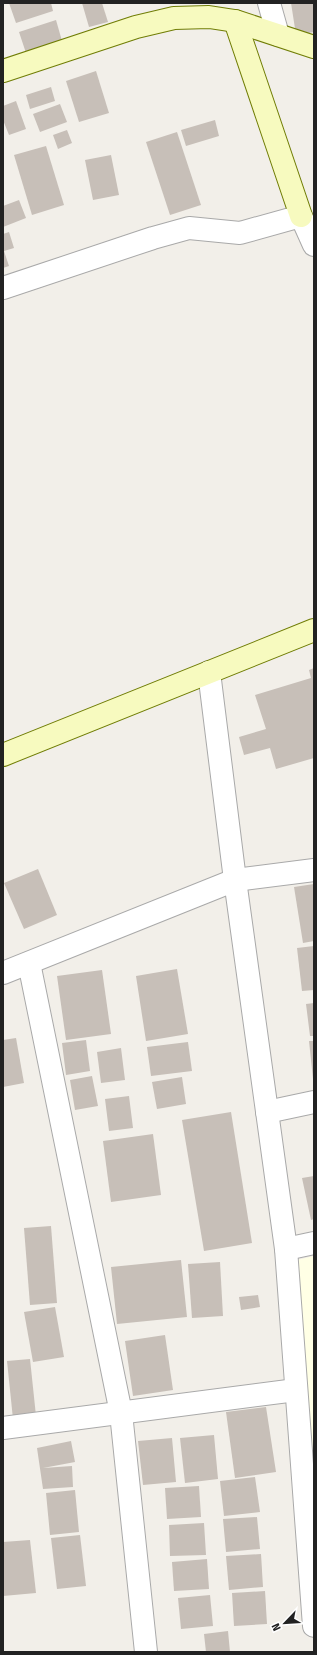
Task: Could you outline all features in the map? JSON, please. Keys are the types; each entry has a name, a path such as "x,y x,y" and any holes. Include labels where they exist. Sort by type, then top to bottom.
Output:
{"street":[{"path":"268,3 278,35"},
{"path":"3,71 136,27 174,18 209,17 235,22 314,47"},
{"path":"235,22 301,216 314,245"},
{"path":"3,288 153,238 189,228 240,233 301,216"},
{"path":"3,755 314,630"},
{"path":"209,672 235,880 286,1249 314,1626"},
{"path":"3,973 235,880 314,870"},
{"path":"29,963 122,1413 146,1652"},
{"path":"267,1112 314,1102"},
{"path":"286,1249 314,1243"},
{"path":"3,1428 296,1390"}],"shaded area":[{"path":"314,1256 314,1502 297,1260"}],"building":[{"path":"9,3 51,3 53,11 16,23"},
{"path":"82,3 102,3 108,22 89,27"},
{"path":"291,3 314,3 314,32 296,35"},
{"path":"56,20 62,41 26,53 19,32"},
{"path":"96,71 109,113 79,122 66,81"},
{"path":"51,87 55,101 30,109 26,95"},
{"path":"16,101 26,129 9,135 3,120 3,106"},
{"path":"60,104 67,122 40,132 33,114"},
{"path":"215,120 219,136 186,146 181,130"},
{"path":"67,130 72,143 58,149 53,135"},
{"path":"177,132 201,205 170,215 146,142"},
{"path":"46,146 64,205 32,215 14,155"},
{"path":"111,155 119,195 93,200 85,160"},
{"path":"19,200 26,218 3,227 3,206"},
{"path":"9,232 14,248 4,251 9,266 3,268 3,234"},
{"path":"314,668 314,758 276,769 270,748 244,755 239,737 266,729 255,695 311,678 309,670"},
{"path":"38,869 57,915 24,929 4,883"},
{"path":"314,884 314,941 303,943 294,887"},
{"path":"314,946 314,990 302,991 297,948"},
{"path":"177,969 188,1034 146,1041 136,976"},
{"path":"102,970 111,1034 66,1040 57,976"},
{"path":"314,1003 314,1036 310,1036 306,1004"},
{"path":"16,1038 24,1083 3,1087 3,1040"},
{"path":"86,1040 90,1071 66,1075 62,1043"},
{"path":"309,1041 314,1041 314,1079 313,1079"},
{"path":"188,1042 192,1071 151,1076 147,1047"},
{"path":"121,1048 125,1080 101,1083 97,1052"},
{"path":"92,1076 98,1106 75,1110 70,1080"},
{"path":"182,1077 186,1104 157,1109 152,1082"},
{"path":"129,1096 133,1128 109,1131 105,1099"},
{"path":"231,1112 252,1243 204,1251 182,1120"},
{"path":"153,1134 161,1195 111,1202 103,1141"},
{"path":"314,1176 314,1219 311,1220 302,1178"},
{"path":"51,1226 57,1303 30,1305 24,1228"},
{"path":"181,1260 187,1317 117,1324 111,1267"},
{"path":"220,1262 223,1316 192,1318 188,1264"},
{"path":"258,1295 260,1307 241,1310 239,1297"},
{"path":"55,1307 64,1357 33,1362 24,1312"},
{"path":"165,1335 173,1390 133,1396 125,1341"},
{"path":"30,1359 36,1416 13,1419 7,1361"},
{"path":"266,1407 276,1472 235,1478 226,1412"},
{"path":"214,1435 218,1479 185,1483 180,1438"},
{"path":"172,1438 176,1482 143,1485 138,1441"},
{"path":"71,1441 75,1462 43,1468 72,1466 73,1487 43,1489 37,1448"},
{"path":"255,1477 260,1512 224,1516 220,1481"},
{"path":"199,1486 201,1517 167,1519 165,1488"},
{"path":"75,1490 79,1532 50,1535 46,1493"},
{"path":"257,1517 260,1549 226,1552 223,1519"},
{"path":"204,1523 206,1555 170,1556 169,1525"},
{"path":"80,1535 86,1586 57,1589 51,1538"},
{"path":"30,1540 36,1593 3,1596 3,1542"},
{"path":"261,1554 263,1587 229,1590 226,1556"},
{"path":"207,1559 209,1589 174,1591 172,1562"},
{"path":"265,1591 267,1624 234,1626 232,1593"},
{"path":"210,1595 213,1626 181,1629 178,1598"},
{"path":"228,1631 230,1652 206,1652 204,1634"}]}
